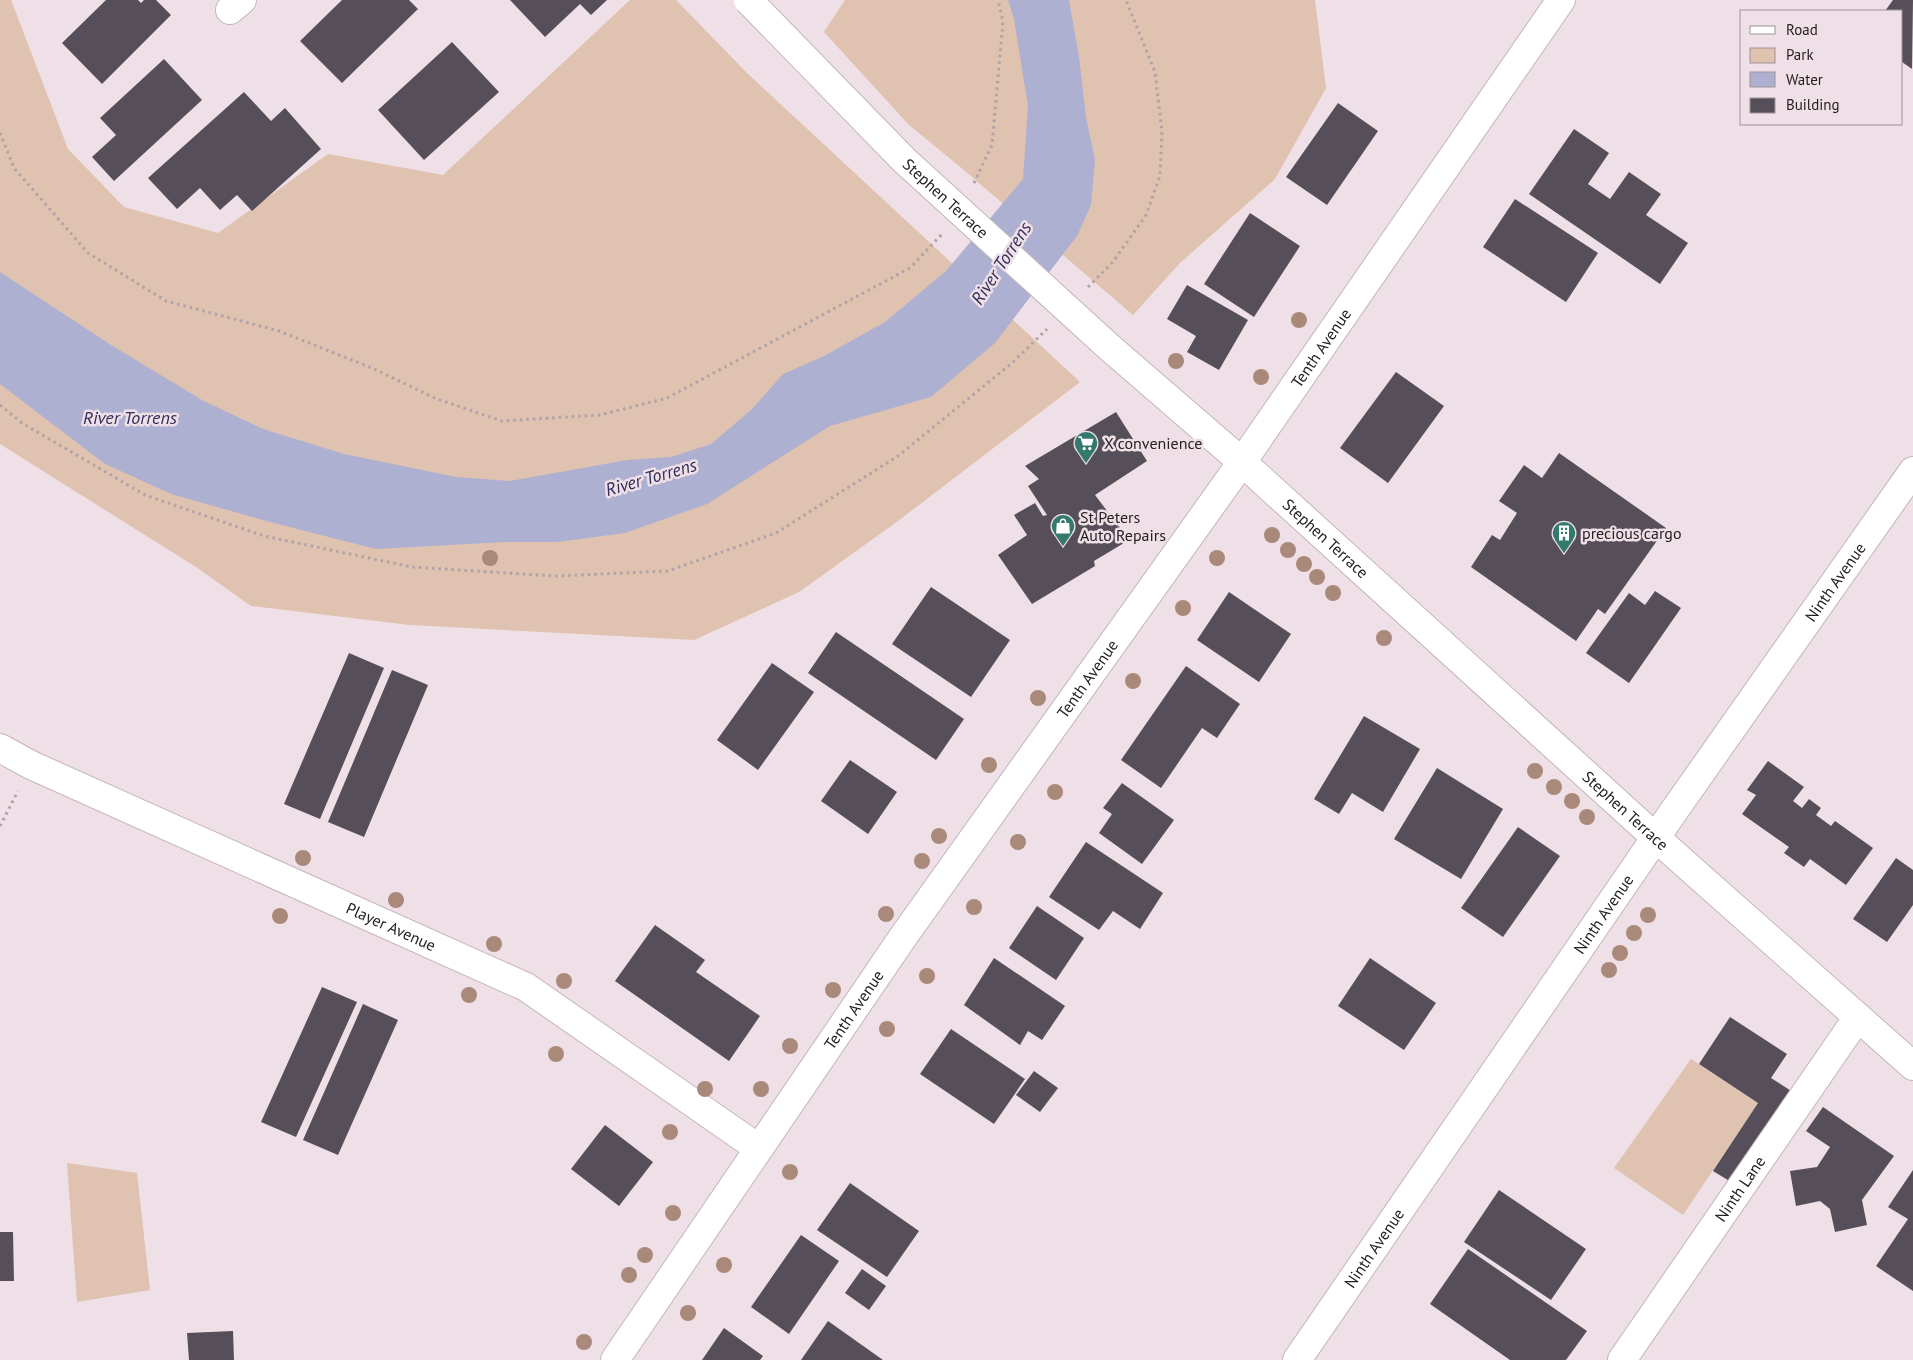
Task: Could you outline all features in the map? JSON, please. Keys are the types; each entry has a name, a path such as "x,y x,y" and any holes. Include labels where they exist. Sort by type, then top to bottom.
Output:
{"street":[{"name":"Stephen Terrace","path":"748,0 904,160 1109,347 1242,462 1656,838 1913,1066"},
{"name":"Tenth Avenue","path":"616,1360 758,1148 903,937 1242,462 1562,0"},
{"name":"Ninth Avenue","path":"1297,1360 1656,838 1913,471"},
{"name":"Player Avenue","path":"0,748 31,764 526,987 758,1148"},
{"name":"Ninth Lane","path":"1622,1360 1858,1018"}],"path":[{"path":"972,188 992,145 1003,22 998,0"},
{"path":"1086,289 1113,262 1146,215 1160,176 1162,131 1155,72 1126,0"},
{"path":"0,133 14,168 88,253 166,301 279,331 372,368 438,400 502,421 600,415 667,398 910,268 948,227"},
{"path":"0,405 22,423 144,495 264,536 412,567 555,576 668,571 776,533 898,456 1012,363 1053,323"},
{"path":"0,826 31,764"}],"green space":[{"path":"0,0 11,0 68,149 124,207 218,233 328,154 443,175 630,0 676,0 747,73 1080,382 898,521 799,592 694,640 410,625 251,606 196,567 0,444"},
{"path":"845,0 1315,0 1326,88 1275,179 1180,263 1133,315 909,125 824,32"},
{"path":"1691,1059 1758,1103 1683,1215 1614,1168"},
{"path":"67,1163 137,1173 150,1290 77,1302"}],"water":[{"name":"River Torrens","path":"1008,0 1069,0 1079,57 1086,117 1095,160 1091,205 1077,236 995,343 931,397 830,426 707,504 625,533 557,542 505,542 376,549 171,494 105,464 0,384 0,272 111,345 202,400 263,429 344,454 456,477 510,481 627,460 671,457 711,444 752,409 783,374 824,356 885,322 946,271 1023,179 1028,106 1014,19"}],"building":[{"path":"106,0 138,0 141,3 144,0 156,0 171,15 102,84 62,43"},
{"path":"342,0 409,0 418,9 342,83 300,41"},
{"path":"510,0 607,0 591,15 580,4 545,37"},
{"path":"1893,0 1913,0 1912,69 1903,63 1903,10 1886,10"},
{"path":"452,42 499,92 424,160 378,110"},
{"path":"164,59 202,100 114,181 92,157 116,135 100,118"},
{"path":"244,92 271,121 285,108 321,149 252,211 237,195 220,210 200,188 177,209 148,178"},
{"path":"1338,103 1378,131 1327,205 1286,177"},
{"path":"1574,129 1609,153 1588,184 1610,199 1629,172 1661,194 1646,215 1688,243 1660,284 1529,194"},
{"path":"1515,199 1598,253 1566,302 1483,247"},
{"path":"1250,213 1300,246 1254,317 1204,284"},
{"path":"1187,285 1248,320 1219,370 1187,352 1196,336 1167,319"},
{"path":"1396,372 1444,406 1388,483 1340,448"},
{"path":"1116,412 1147,461 1095,495 1129,540 1094,561 1095,566 1032,604 998,555 1027,535 1014,515 1035,503 1043,516 1047,515 1028,486 1039,479 1025,466"},
{"name":"precious cargo","path":"1559,453 1666,528 1605,614 1598,609 1576,641 1471,567 1492,535 1500,540 1517,513 1499,501 1524,465 1542,478"},
{"path":"931,587 1010,640 971,697 892,644"},
{"path":"1655,591 1681,608 1629,683 1586,653 1629,593 1645,605"},
{"path":"1229,592 1291,634 1259,682 1197,640"},
{"path":"836,632 964,719 936,760 808,673"},
{"path":"349,653 384,668 320,819 284,804"},
{"path":"772,663 814,692 758,770 717,740"},
{"path":"1186,666 1240,704 1217,738 1202,728 1161,788 1121,760"},
{"path":"392,670 428,685 364,837 328,822"},
{"path":"1364,716 1420,749 1383,812 1352,793 1339,814 1314,799"},
{"path":"850,760 897,792 868,834 821,801"},
{"path":"1768,761 1804,787 1793,801 1802,808 1809,799 1821,808 1816,815 1831,826 1835,821 1873,848 1846,885 1810,859 1804,867 1784,853 1789,847 1742,814 1756,795 1747,790"},
{"path":"1437,768 1503,809 1461,879 1394,839"},
{"path":"1122,783 1174,820 1142,864 1099,833 1112,814 1103,808"},
{"path":"1518,827 1560,856 1503,937 1461,908"},
{"path":"1086,842 1163,893 1140,929 1113,911 1099,930 1049,897"},
{"path":"1896,858 1913,870 1913,905 1887,942 1853,919"},
{"path":"1037,906 1084,938 1056,980 1009,948"},
{"path":"655,925 705,960 696,972 760,1016 729,1061 615,981"},
{"path":"994,958 1065,1006 1042,1040 1028,1031 1020,1045 964,1005"},
{"path":"1370,958 1436,1003 1404,1050 1338,1006"},
{"path":"322,987 357,1002 296,1137 261,1122"},
{"path":"363,1004 398,1020 338,1155 303,1140"},
{"path":"1730,1017 1787,1054 1771,1078 1796,1094 1736,1185 1713,1171 1758,1103 1699,1064"},
{"path":"951,1029 1025,1079 994,1124 920,1074"},
{"path":"1034,1071 1058,1088 1040,1112 1016,1095"},
{"path":"1823,1107 1894,1156 1862,1200 1867,1225 1835,1232 1830,1209 1820,1201 1796,1206 1790,1171 1817,1167 1830,1147 1806,1131"},
{"path":"605,1125 653,1162 619,1206 571,1169"},
{"path":"1913,1170 1913,1291 1876,1266 1908,1219 1888,1207"},
{"path":"850,1183 919,1231 887,1277 817,1230"},
{"path":"1499,1190 1586,1249 1551,1300 1464,1242"},
{"path":"0,1232 13,1232 14,1281 0,1281"},
{"path":"801,1235 839,1261 789,1334 751,1307"},
{"path":"1468,1249 1587,1331 1566,1360 1510,1360 1430,1304"},
{"path":"862,1269 886,1286 869,1310 845,1293"},
{"path":"828,1321 883,1360 801,1360"},
{"path":"724,1328 763,1356 760,1360 702,1360"},
{"path":"233,1331 234,1360 189,1360 187,1333"}],"place":[{"name":"X convenience","path":"1086,464"},
{"name":"St Peters Auto Repairs","path":"1063,547"},
{"name":"precious cargo","path":"1564,554"}]}
